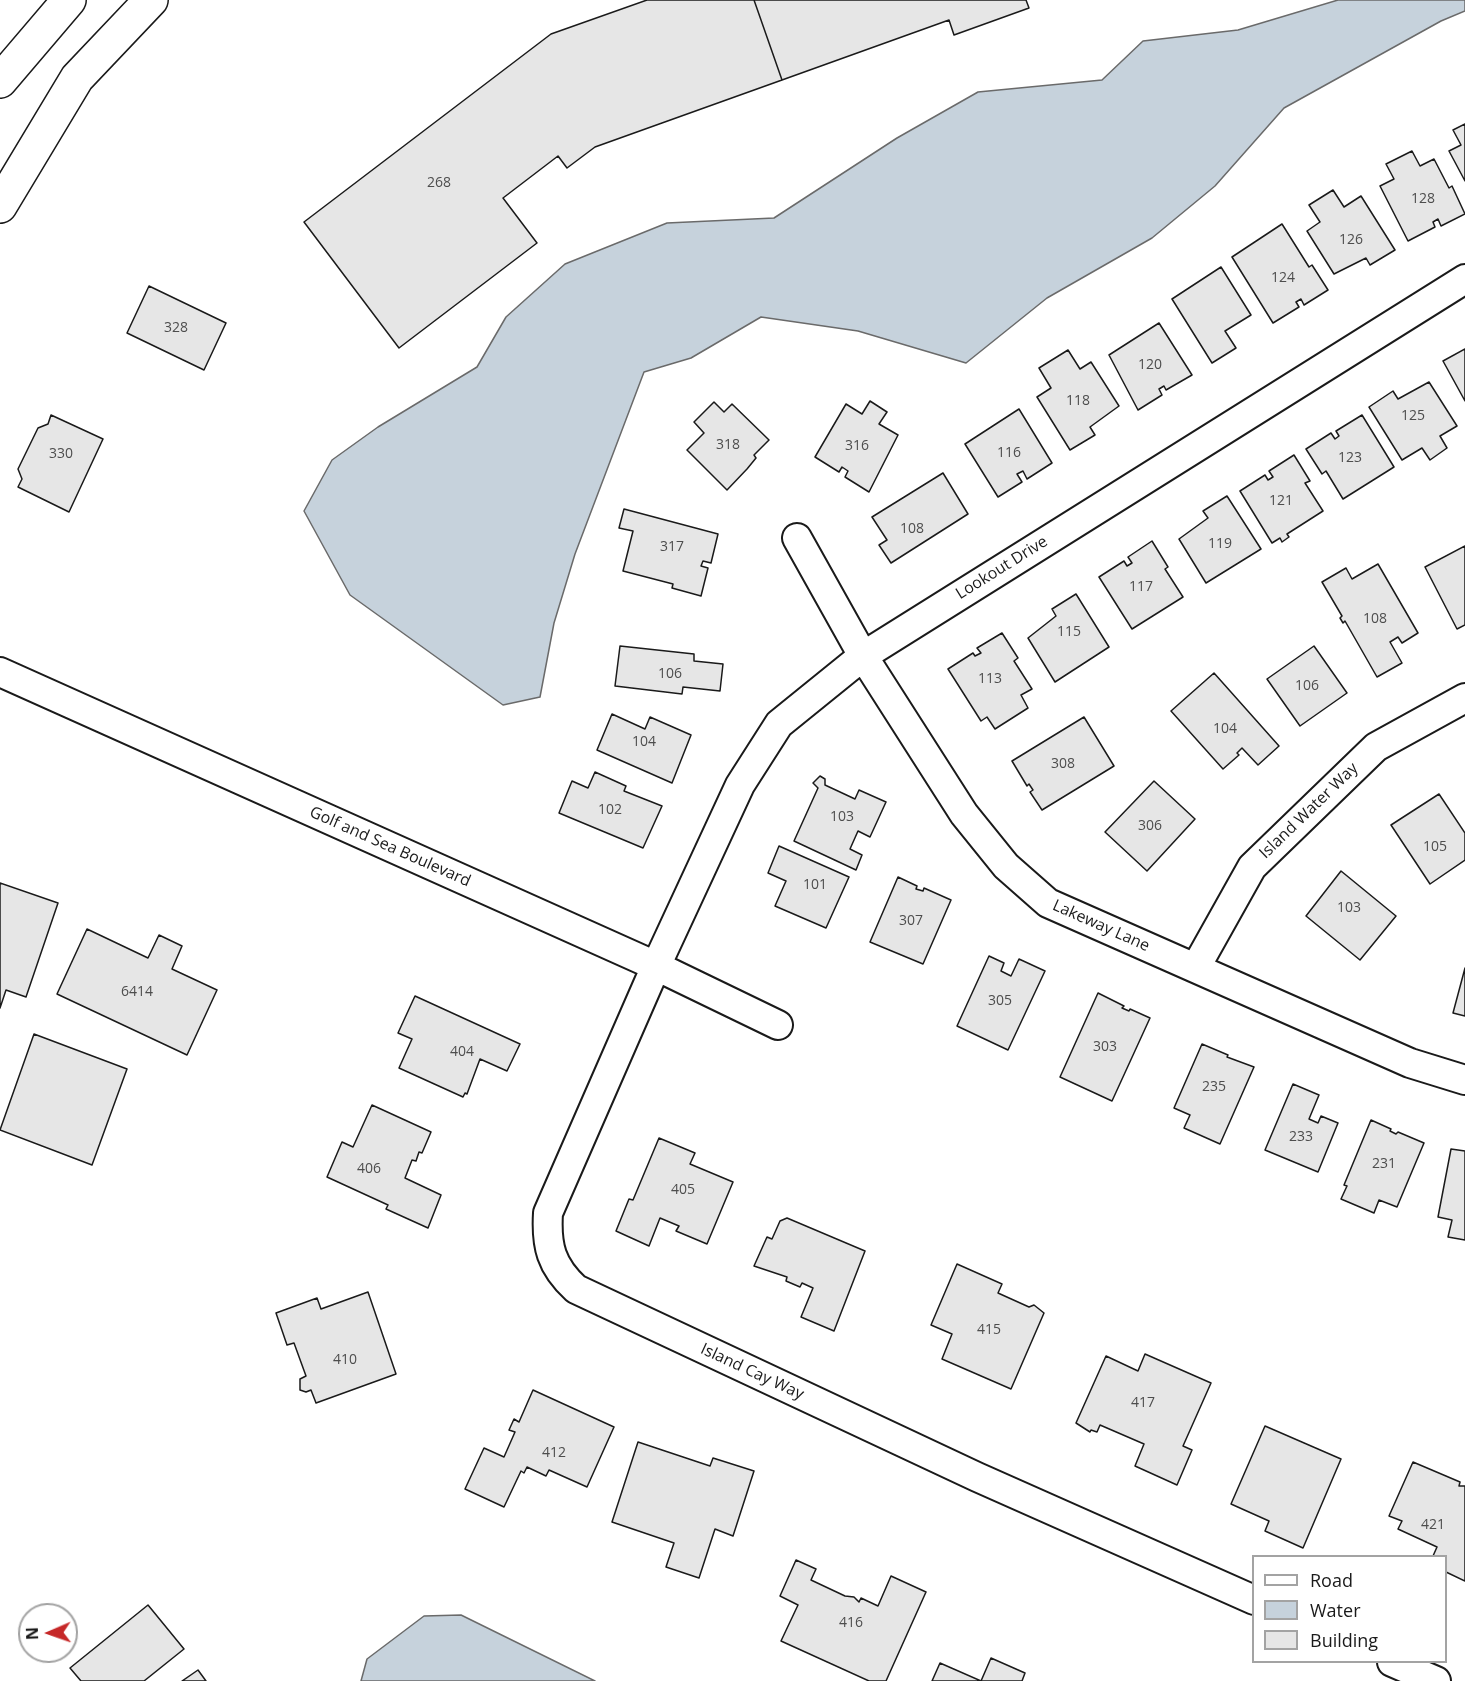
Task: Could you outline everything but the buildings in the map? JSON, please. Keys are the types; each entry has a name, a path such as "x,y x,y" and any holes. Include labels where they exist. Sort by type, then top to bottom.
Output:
{"main road":[{"path":"0,81 69,0"},
{"path":"0,206 77,78 151,0"}],"street":[{"name":"Lookout Drive","path":"656,966 740,785 779,724 863,656 1465,279"},
{"name":"Lakeway Lane","path":"797,538 863,656 964,814 1006,866 1048,903 1410,1063 1465,1080"},
{"name":"Golf and Sea Boulevard","path":"0,672 656,966 778,1025"},
{"name":"Island Water Way","path":"1196,967 1252,867 1376,747 1465,698"},
{"name":"Island Cay Way","path":"656,966 548,1213 546,1239 551,1259 562,1276 576,1289 977,1477 1252,1599"},
{"path":"1394,1663 1436,1681"}],"water":[{"path":"1338,0 1465,0 1465,11 1441,21 1284,108 1215,186 1152,238 1047,298 966,363 858,331 761,317 691,358 644,372 575,554 554,623 540,697 503,705 350,595 304,511 332,460 378,427 477,367 506,317 565,264 667,223 774,218 897,138 978,92 1102,80 1143,41 1238,30"},
{"path":"461,1615 595,1681 361,1681 367,1659 424,1616"}]}
